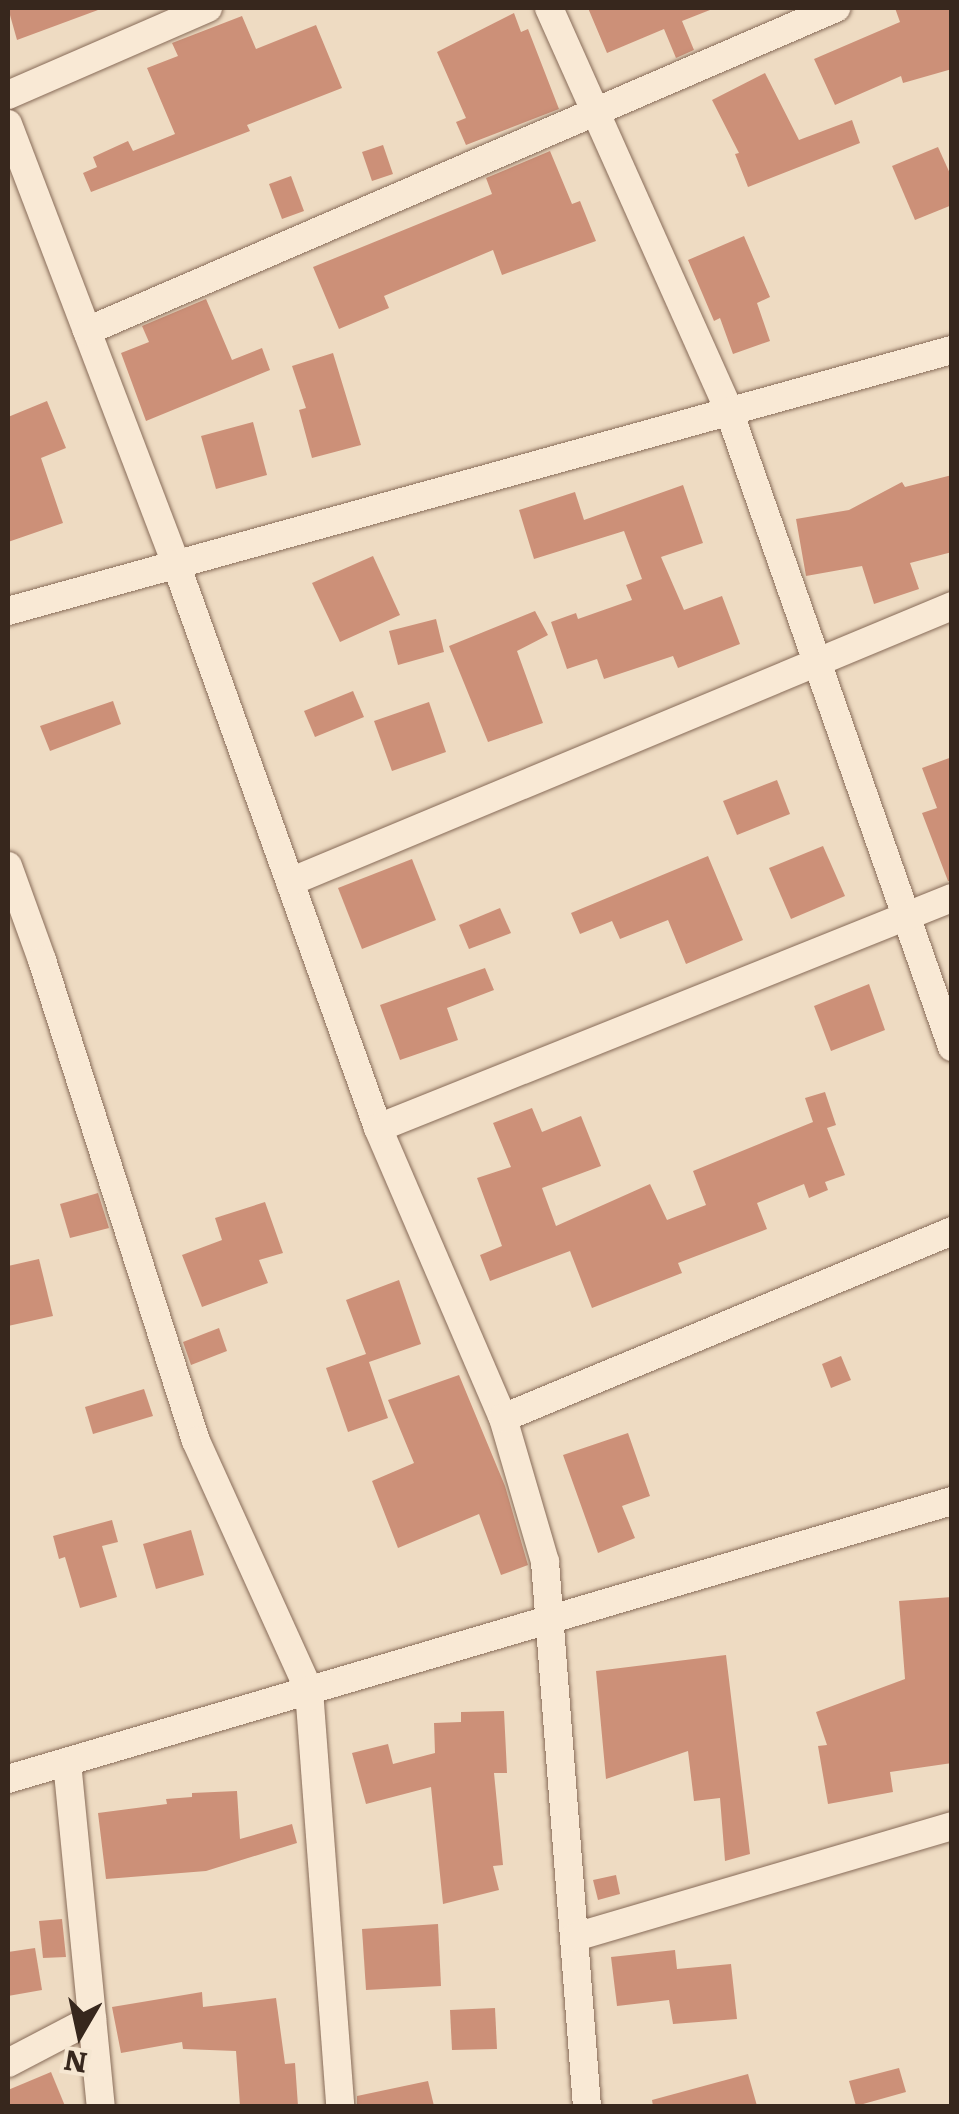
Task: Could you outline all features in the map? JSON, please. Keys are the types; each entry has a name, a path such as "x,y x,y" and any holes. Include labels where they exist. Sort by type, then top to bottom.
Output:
{"street":[{"path":"8,95 208,8"},
{"path":"549,8 730,411 952,1047"},
{"path":"87,331 836,8"},
{"path":"8,124 176,564 378,1128 503,1418 546,1562 587,2106"},
{"path":"8,611 952,350"},
{"path":"290,882 952,606"},
{"path":"8,866 196,1441 309,1690 340,2106"},
{"path":"378,1128 952,898"},
{"path":"503,1418 952,1232"},
{"path":"8,1779 952,1501"},
{"path":"67,1762 101,2106"},
{"path":"575,1936 952,1826"},
{"path":"8,2063 92,2019"}],"building":[{"path":"8,8 98,8 98,10 17,40"},
{"path":"588,8 715,8 682,21 694,50 676,58 664,29 607,53"},
{"path":"895,8 952,8 952,69 903,83 901,76 835,105 814,59 900,22"},
{"path":"514,13 521,32 528,29 559,109 466,145 456,122 466,118 437,52"},
{"path":"242,16 256,49 316,25 342,88 247,125 250,131 91,192 83,173 97,167 93,157 128,141 133,151 175,134 147,68 178,56 172,43"},
{"path":"765,73 799,140 852,120 860,143 748,187 735,154 739,153 712,100"},
{"path":"383,145 393,174 372,181 362,152"},
{"path":"938,147 952,178 952,205 915,220 892,166"},
{"path":"550,151 572,204 580,201 596,241 502,275 493,250 384,296 389,308 339,329 313,267 492,194 486,178"},
{"path":"291,176 304,211 282,219 269,184"},
{"path":"744,236 770,297 757,303 770,341 733,354 720,318 714,321 688,260"},
{"path":"206,299 232,360 262,348 270,370 146,421 121,353 149,342 142,326"},
{"path":"333,353 361,445 312,458 299,410 306,408 292,366"},
{"path":"47,401 66,448 41,458 63,523 8,542 8,417"},
{"path":"253,422 267,475 216,489 201,436"},
{"path":"952,475 952,552 910,563 919,589 874,604 862,566 806,576 796,519 849,510 902,482 905,487"},
{"path":"683,485 703,543 661,557 684,610 722,596 740,644 678,668 673,656 604,679 597,659 567,669 551,622 576,613 578,619 632,600 626,585 642,579 624,531 534,559 519,510 575,492 584,520"},
{"path":"373,556 400,615 340,642 312,583"},
{"path":"535,611 548,635 517,651 543,723 488,742 449,646"},
{"path":"436,619 444,652 398,665 389,631"},
{"path":"353,691 364,717 315,737 304,711"},
{"path":"113,701 121,724 50,751 40,726"},
{"path":"429,702 446,752 392,771 374,721"},
{"path":"952,757 952,881 948,881 922,813 937,808 922,768"},
{"path":"777,780 790,814 737,835 723,801"},
{"path":"823,846 845,896 791,919 769,868"},
{"path":"708,856 743,940 686,964 668,920 620,939 612,921 580,934 571,913"},
{"path":"412,859 436,920 362,949 338,888"},
{"path":"500,908 511,933 469,949 459,925"},
{"path":"485,968 494,990 447,1008 458,1040 400,1060 380,1005"},
{"path":"869,984 885,1030 831,1051 814,1006"},
{"path":"825,1092 836,1125 827,1128 845,1175 825,1182 828,1190 809,1198 804,1184 757,1203 767,1229 678,1263 682,1273 592,1308 570,1251 490,1281 480,1255 502,1246 477,1178 511,1167 493,1123 532,1108 542,1132 581,1116 601,1166 542,1188 556,1226 650,1184 667,1220 706,1205 693,1171 813,1122 805,1098"},
{"path":"98,1193 109,1228 70,1238 60,1204"},
{"path":"265,1202 283,1253 259,1260 268,1283 202,1307 182,1255 222,1240 215,1218"},
{"path":"39,1259 53,1316 8,1326 8,1266"},
{"path":"399,1280 421,1344 369,1362 388,1418 348,1432 326,1368 366,1354 346,1300"},
{"path":"219,1328 227,1351 191,1365 183,1342"},
{"path":"841,1356 851,1380 831,1388 822,1364"},
{"path":"459,1375 505,1486 528,1565 501,1575 479,1514 398,1548 372,1481 414,1463 388,1400"},
{"path":"144,1389 153,1416 93,1434 85,1407"},
{"path":"628,1433 650,1496 622,1506 635,1538 598,1553 563,1455"},
{"path":"112,1520 118,1542 102,1546 117,1597 80,1608 65,1557 59,1559 53,1536"},
{"path":"191,1530 204,1575 156,1589 143,1544"},
{"path":"952,1597 952,1763 890,1772 893,1792 828,1804 818,1746 827,1745 816,1712 905,1679 899,1601"},
{"path":"726,1655 750,1854 725,1861 720,1798 694,1801 688,1751 606,1779 596,1671"},
{"path":"504,1711 507,1773 494,1773 503,1865 493,1866 499,1890 443,1904 431,1787 366,1804 352,1753 388,1744 393,1764 435,1753 434,1723 461,1722 461,1712"},
{"path":"237,1791 240,1839 292,1824 297,1843 206,1871 106,1879 98,1813 167,1804 166,1799 192,1797 192,1793"},
{"path":"616,1875 620,1894 598,1900 593,1880"},
{"path":"62,1919 66,1957 43,1958 39,1921"},
{"path":"438,1924 441,1986 366,1990 362,1929"},
{"path":"35,1948 42,1990 8,1996 8,1952"},
{"path":"675,1950 677,1969 731,1964 737,2019 673,2024 669,2000 617,2006 611,1957"},
{"path":"202,1992 203,2007 276,1998 285,2064 295,2063 298,2106 240,2106 236,2051 183,2049 182,2042 121,2053 112,2007"},
{"path":"495,2008 497,2049 452,2050 450,2010"},
{"path":"899,2068 906,2092 856,2106 849,2081"},
{"path":"51,2072 65,2106 8,2106 8,2090"},
{"path":"748,2074 757,2106 653,2106 652,2100"},
{"path":"428,2081 434,2106 357,2106 357,2096"}]}
